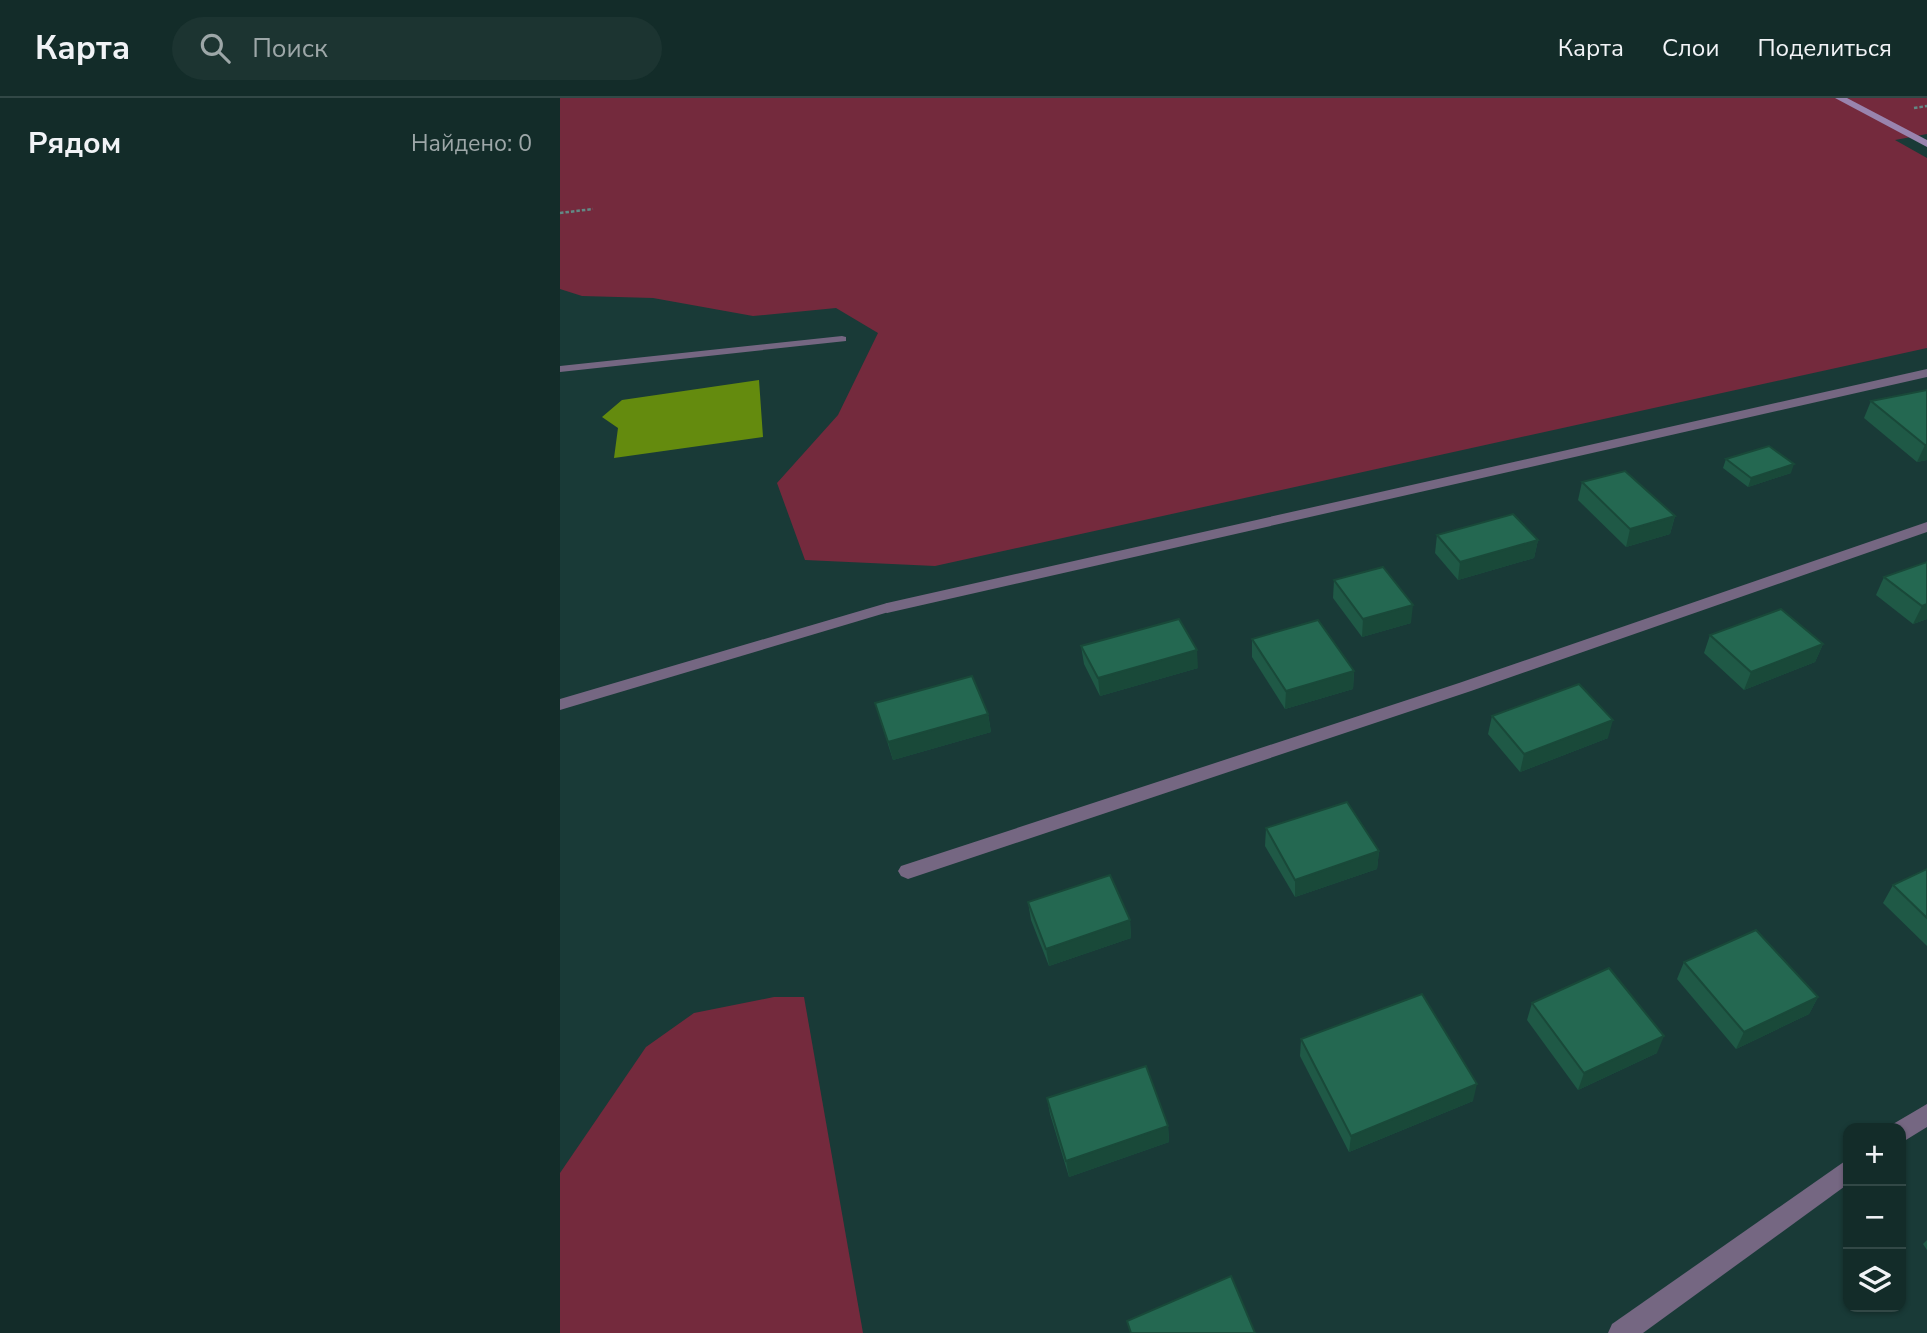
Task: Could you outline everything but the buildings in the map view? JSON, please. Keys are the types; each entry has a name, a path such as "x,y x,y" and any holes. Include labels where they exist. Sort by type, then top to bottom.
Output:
{"street":[{"path":"1840,98 1927,144"},
{"path":"887,608 1927,373"},
{"path":"908,871 1465,687 1927,527"},
{"path":"1906,1129 1927,1114"},
{"path":"1621,1333 1843,1174"}],"lane":[{"path":"560,369 842,339"},
{"path":"560,705 887,608"}],"path":[{"path":"560,213 593,209"}],"shaded area":[{"path":"560,98 1927,98 1927,134 1895,140 1927,158 1927,348 935,566 805,560 777,483 838,415 878,333 836,308 753,316 653,298 582,296 560,289"},
{"path":"759,380 763,437 614,458 618,428 602,417 622,400"},
{"path":"774,997 804,997 863,1333 560,1333 560,1173 646,1047 694,1013"}]}
